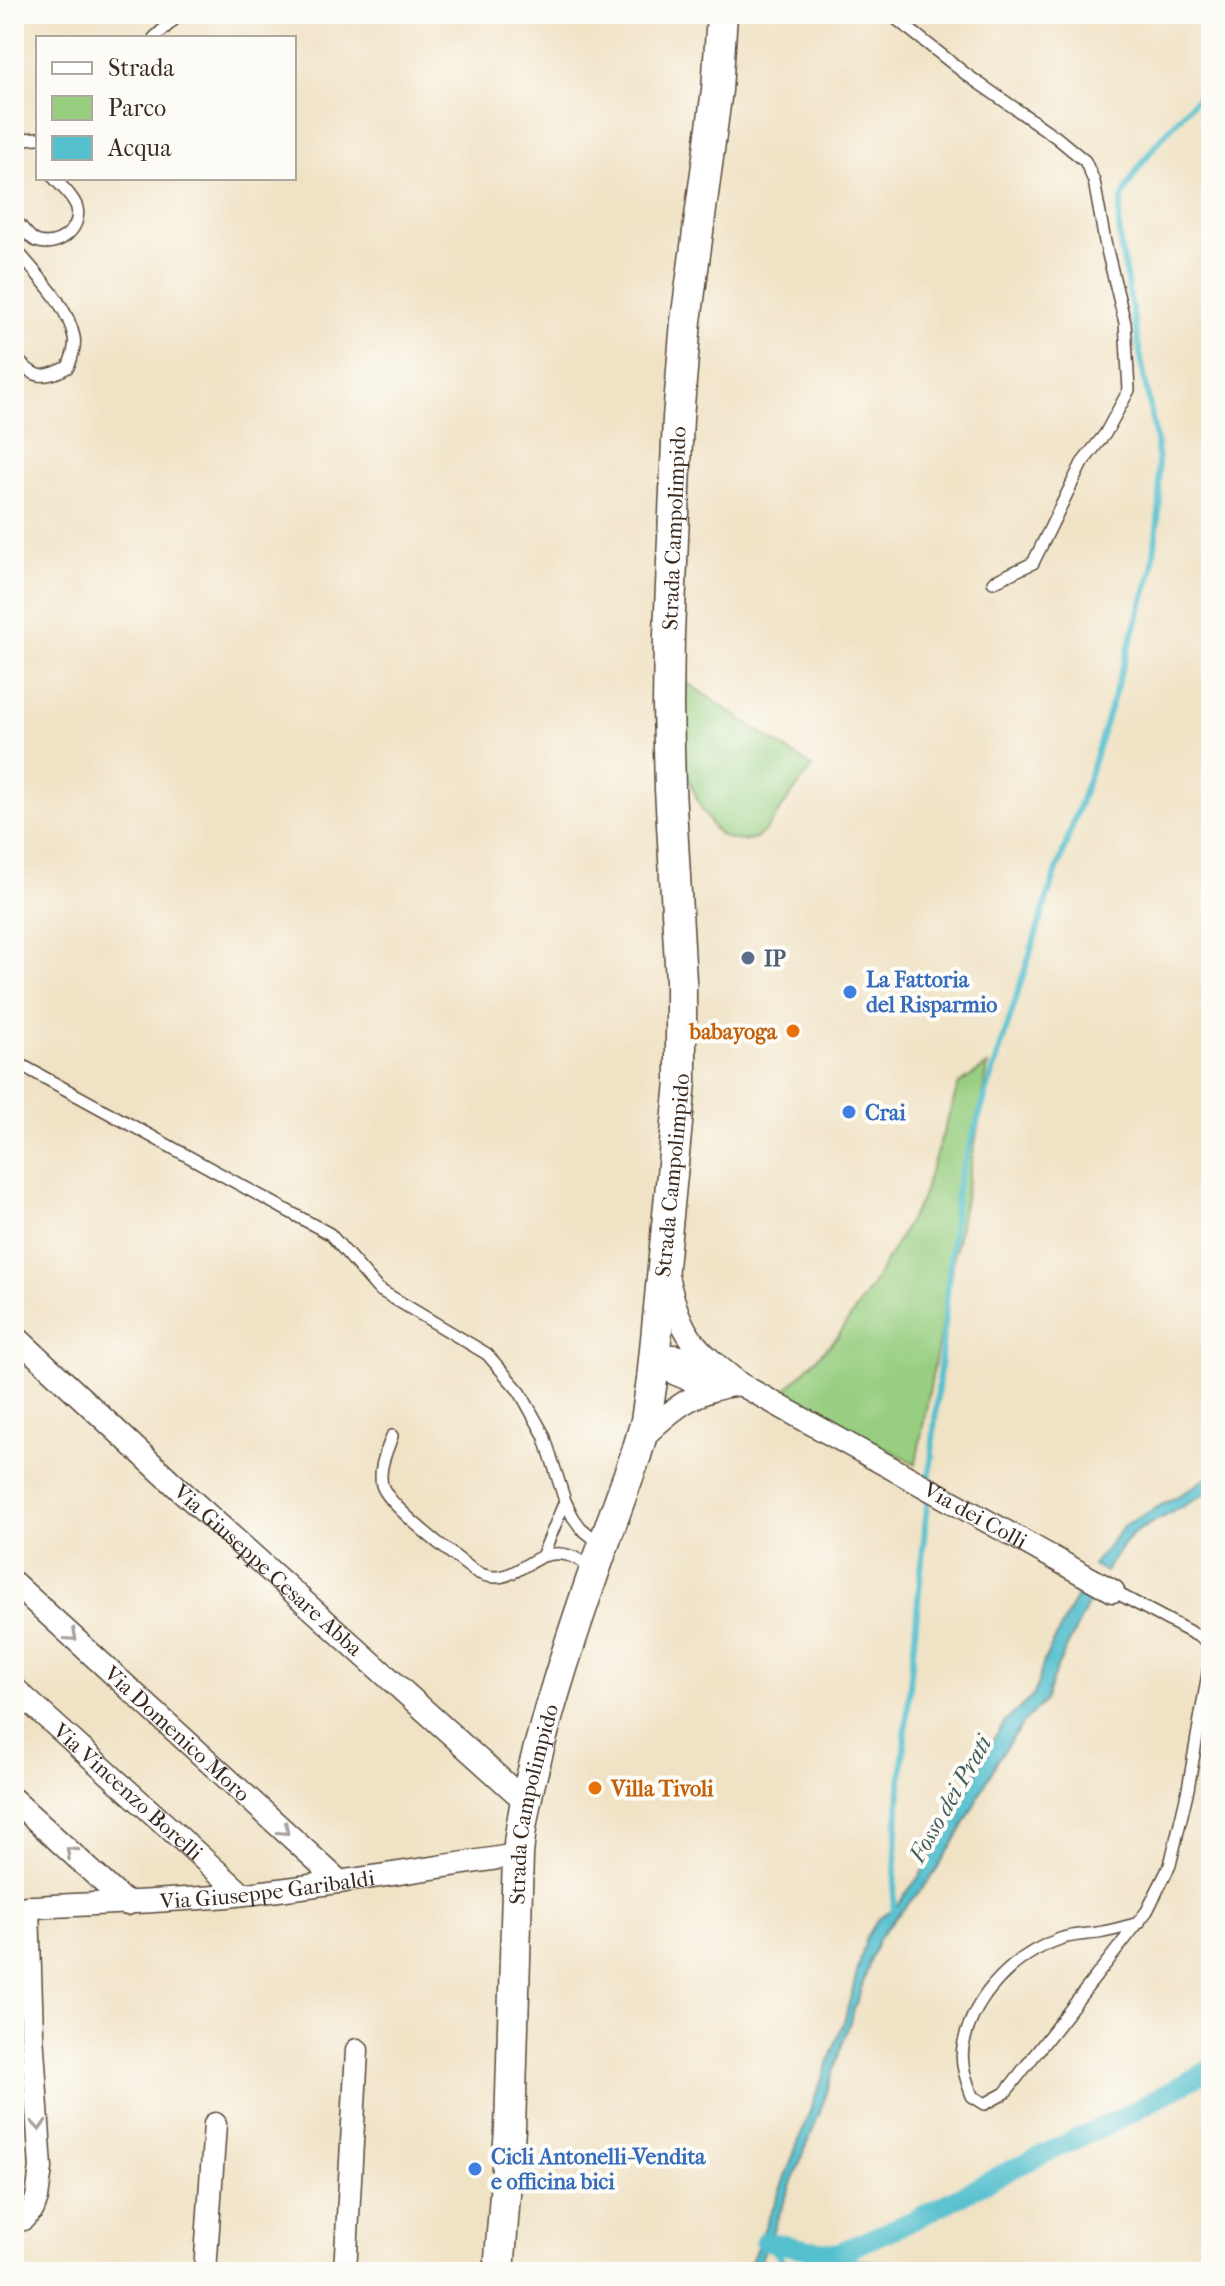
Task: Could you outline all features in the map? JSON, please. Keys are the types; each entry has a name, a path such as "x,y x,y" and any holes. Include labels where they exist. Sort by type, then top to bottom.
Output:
{"street":[{"name":"Strada Campolimpido","path":"499,2272 510,2129 518,1855 525,1801 562,1668 641,1439 649,1401 678,1134 682,1063 681,997 668,706 669,634 678,418 686,321 717,90 722,14"},
{"name":"Via dei Colli","path":"664,1263 677,1315 689,1338 706,1357 740,1384 1113,1591"},
{"name":"Via Giuseppe Cesare Abba","path":"14,1335 177,1487 525,1801"},
{"name":"Via dei Colli","path":"654,1358 670,1372 688,1380 740,1384"},
{"path":"641,1439 688,1399 711,1389 740,1384"},
{"name":"Via Domenico Moro","path":"14,1583 340,1882"},
{"name":"Via Vincenzo Borelli","path":"14,1688 242,1894"},
{"path":"14,1800 127,1904"},
{"name":"Via Giuseppe Garibaldi","path":"21,1908 127,1904 242,1894 518,1855"},
{"path":"14,2222 29,2215 36,2203 41,2168 21,1908"},
{"path":"345,2272 357,2050"},
{"path":"205,2272 215,2124"}],"lane":[{"path":"156,36 180,14"},
{"path":"890,14 1085,161 1094,181 1125,323 1129,390 1105,434 1082,463 1033,563 993,582"},
{"path":"14,128 23,139 36,138"},
{"path":"14,218 33,240 48,243 61,239 72,230 78,217 77,205 56,180"},
{"path":"14,247 54,297 69,320 75,340 68,367 51,375 37,376 14,356"},
{"path":"14,1061 330,1234 378,1289 487,1354 520,1392 544,1435 565,1501 581,1528 592,1537 600,1556 578,1559 566,1554 543,1554"},
{"path":"392,1436 381,1472 385,1492 399,1508 473,1570 488,1577 504,1577 518,1572 543,1554 565,1501"},
{"name":"Via dei Colli","path":"1113,1591 1211,1643"},
{"path":"1139,1923 1102,1933 1062,1938 1039,1949 999,1976 975,2012 963,2044 963,2071 972,2096 985,2104 1005,2093 1139,1923 1147,1911 1170,1865 1188,1789 1211,1656"}],"green space":[{"path":"683,680 812,767 765,831 756,838 744,841 722,836 713,828 698,802 687,773"},
{"path":"988,1065 916,1464 782,1394 838,1336 871,1287 921,1200 959,1084"}],"water":[{"path":"1211,1474 1211,1488 1135,1532 1105,1572 1093,1565 1125,1525 1189,1490"},
{"path":"1082,1586 1094,1593 1057,1667 1045,1701 1022,1724 1000,1756 959,1834 929,1881 877,1941 818,2117 756,2272 747,2272 845,2018 866,1939 878,1919 893,1910 918,1878 940,1843 994,1738 1006,1721 1034,1695 1044,1661"}],"waterway":[{"path":"929,1484 957,1187 1152,571 1160,503 1157,446 1121,249 1121,204 1126,189 1146,157 1211,83"},
{"name":"Fosso dei Prati","path":"893,1915 898,1811 928,1496"},
{"path":"765,2241 838,2253 916,2219 1012,2169 1119,2119 1211,2069"},
{"path":"765,2241 793,2272"},
{"path":"838,2253 846,2258 872,2263 1011,2267 1027,2272"}],"place":[{"name":"IP","path":"748,958"},
{"name":"La Fattoria del Risparmio","path":"850,992"},
{"name":"babayoga","path":"793,1031"},
{"name":"Crai","path":"849,1112"},
{"name":"Villa Tivoli","path":"595,1788"},
{"name":"Cicli Antonelli-Vendita e officina bici","path":"475,2169"}]}
